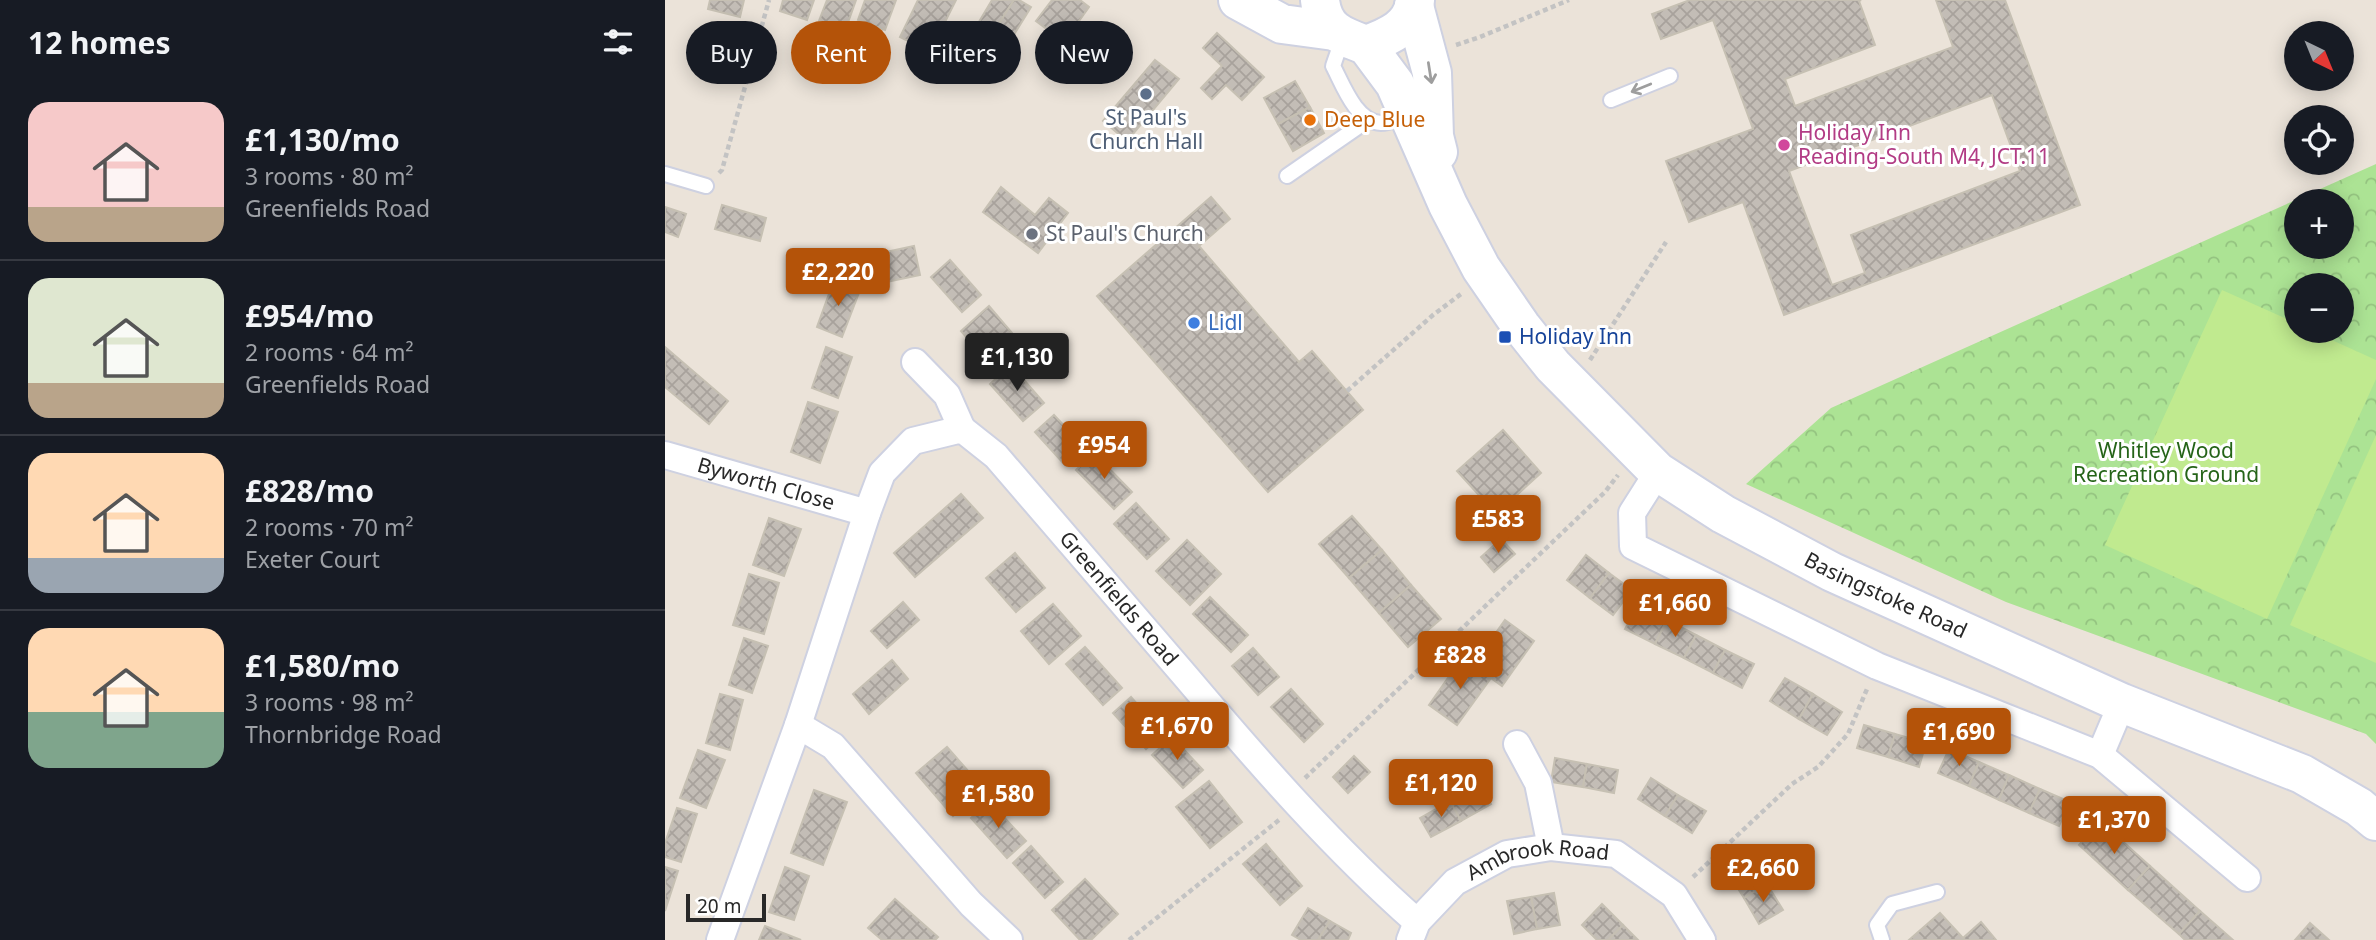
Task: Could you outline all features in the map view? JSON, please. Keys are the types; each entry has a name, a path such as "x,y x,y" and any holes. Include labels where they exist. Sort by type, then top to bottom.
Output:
{"main road":[{"path":"1259,2 1282,24 1341,28 1387,37 1405,24 1414,3"},
{"name":"Basingstoke Road","path":"1414,3 1431,73 1434,136 1448,205"},
{"name":"Basingstoke Road","path":"1341,28 1395,84 1448,205 1481,268 1521,326 1553,366 1646,461 1723,514 1832,572 2122,703 2302,774 2359,807 2376,821"}],"street":[{"name":"Greenfields Road","path":"915,362 947,395 963,429 996,456 1223,721 1379,888 1414,931"},
{"path":"720,940 798,726 882,473 913,441 963,429"},
{"name":"Byworth Close","path":"665,455 867,513"},
{"path":"1646,461 1632,513 1633,546 1877,666 2100,755 2247,878"},
{"path":"2100,755 2122,703"},
{"path":"798,726 833,746 971,904 1009,940"},
{"path":"1517,744 1538,783 1551,847"},
{"name":"Ambrook Road","path":"1414,931 1455,881 1507,855 1551,847 1616,854 1674,895 1702,940"}],"lane":[{"path":"1341,28 1333,66 1351,100 1368,120 1383,123 1409,116"},
{"path":"1611,100 1670,76"},
{"path":"1287,176 1368,120"},
{"path":"665,174 706,186"},
{"path":"1882,940 1877,925 1892,904 1937,891"}],"path":[{"path":"706,186 722,170 769,0"},
{"path":"1448,47 1481,37 1569,0"},
{"path":"1595,370 1589,363 1666,242"},
{"path":"1347,391 1462,293"},
{"path":"1129,940 1283,817 1303,780 1605,492 1646,461"},
{"path":"1674,895 1792,784 1818,767 1847,734 1877,666"}],"green space":[{"name":"Whitley Wood Recreation Ground","path":"2376,164 2376,744 2366,734 2006,602 1746,484 1831,408 2284,205 2284,259 2354,259 2354,189 2320,189"},
{"path":"2222,290 2284,318 2284,343 2338,343 2376,360 2376,379 2267,619 2105,545"},
{"path":"2376,435 2376,663 2290,625"}],"building":[{"path":"710,0 744,0 740,17 708,9"},
{"path":"783,0 814,0 807,20 780,11"},
{"path":"827,0 856,0 849,21 819,21"},
{"path":"865,0 896,0 888,21 858,20"},
{"path":"918,0 956,0 946,21 908,21"},
{"path":"992,0 1014,0 1001,21 980,21"},
{"path":"1014,0 1031,7 1021,23 1021,21 1001,21"},
{"path":"1052,0 1080,0 1089,7 1079,21 1036,21"},
{"name":"Holiday Inn Reading-South M4, JCT.11","path":"1690,0 1861,0 1859,1 1875,45 1785,79 1795,106 1953,47 1936,0 2005,0 2080,205 1784,315 1743,202 1689,222 1666,161 1753,129 1713,20 1661,39 1652,14","holes":["1992,95 2020,171 1851,235 1865,273 1832,285 1789,171"]},
{"path":"905,27 905,40 900,37"},
{"path":"1217,33 1264,77 1242,100 1226,85 1212,99 1201,88 1222,66 1203,48"},
{"name":"St Paul's Church Hall","path":"1155,60 1179,79 1127,141 1103,121"},
{"path":"1295,81 1310,107 1278,124 1264,98"},
{"path":"1310,107 1324,133 1293,151 1278,124"},
{"name":"St Paul's Church","path":"1001,187 1035,215 1049,198 1068,213 1038,253 983,212"},
{"name":"Lidl","path":"1211,197 1230,219 1199,246 1299,362 1312,351 1363,410 1268,492 1097,296"},
{"path":"722,205 766,218 760,241 715,229"},
{"path":"665,207 686,214 678,237 665,232"},
{"path":"914,246 920,275 872,285 867,256"},
{"path":"950,260 981,295 962,312 931,277"},
{"path":"834,280 860,290 842,337 817,327"},
{"path":"989,306 1023,346 995,370 961,331"},
{"path":"665,347 728,401 709,424 665,387"},
{"path":"826,347 852,357 838,398 812,388"},
{"path":"1011,365 1044,403 1023,421 990,384"},
{"path":"808,402 838,412 820,463 791,452"},
{"path":"1054,415 1084,447 1065,465 1035,432"},
{"path":"1503,430 1541,473 1496,514 1457,471"},
{"path":"1094,453 1132,492 1114,509 1076,470"},
{"path":"961,494 983,518 915,577 894,553"},
{"path":"1136,503 1169,539 1147,559 1114,524"},
{"path":"1352,516 1382,550 1349,578 1319,544"},
{"path":"769,518 801,529 784,576 753,565"},
{"path":"1501,539 1515,554 1494,572 1481,557"},
{"path":"1187,540 1221,574 1190,605 1156,571"},
{"path":"1382,550 1411,585 1379,613 1349,578"},
{"path":"1015,553 1045,588 1016,612 986,578"},
{"path":"1586,555 1609,573 1590,598 1567,580"},
{"path":"1609,573 1632,590 1613,615 1590,598"},
{"path":"749,574 779,583 764,634 733,625"},
{"path":"1411,585 1441,619 1408,647 1379,613"},
{"path":"1210,597 1248,635 1231,652 1193,614"},
{"path":"903,602 919,620 887,648 871,631"},
{"path":"1053,604 1081,636 1049,664 1021,631"},
{"path":"1638,605 1667,620 1655,644 1625,629"},
{"path":"1505,620 1534,641 1502,686 1473,665"},
{"path":"1667,620 1696,635 1684,658 1655,644"},
{"path":"1696,635 1725,650 1713,673 1684,658"},
{"path":"744,638 768,646 752,693 729,685"},
{"path":"1085,647 1122,688 1103,705 1066,664"},
{"path":"1253,648 1279,677 1258,695 1232,666"},
{"path":"1725,650 1754,664 1742,688 1713,673"},
{"path":"1462,658 1491,678 1457,725 1429,705"},
{"path":"892,660 908,679 869,714 853,694"},
{"path":"1785,678 1813,694 1799,719 1770,701"},
{"path":"1291,689 1323,724 1304,742 1271,707"},
{"path":"720,694 743,700 730,750 706,743"},
{"path":"1813,694 1842,712 1827,735 1799,719"},
{"path":"1131,697 1163,734 1146,749 1113,713"},
{"path":"1864,725 1895,734 1888,757 1857,748"},
{"path":"1895,734 1926,743 1919,767 1888,757"},
{"path":"1172,737 1203,770 1183,788 1152,755"},
{"path":"947,747 984,789 953,816 916,773"},
{"path":"1949,749 1979,762 1969,786 1938,773"},
{"path":"698,750 725,760 706,808 680,798"},
{"path":"1354,756 1370,772 1348,793 1333,777"},
{"path":"1555,758 1587,764 1583,787 1551,782"},
{"path":"1979,762 2009,775 1999,800 1969,786"},
{"path":"1587,764 1618,770 1614,793 1583,787"},
{"path":"2009,775 2040,789 2029,813 1999,800"},
{"path":"1651,778 1678,795 1665,816 1638,799"},
{"path":"1209,781 1242,822 1210,848 1176,807"},
{"path":"1480,784 1491,804 1461,821 1450,801"},
{"path":"2040,789 2070,802 2059,826 2029,813"},
{"path":"814,790 847,802 823,865 791,853"},
{"path":"1678,795 1706,811 1692,833 1665,816"},
{"path":"989,801 1026,841 1007,858 971,818"},
{"path":"1450,801 1461,821 1431,837 1420,818"},
{"path":"677,808 697,814 681,862 665,857 665,843"},
{"path":"2100,821 2150,866 2128,890 2079,845"},
{"path":"1266,844 1302,886 1280,905 1243,864"},
{"path":"1031,846 1063,882 1045,898 1013,863"},
{"path":"1751,859 1767,884 1744,898 1728,873"},
{"path":"2150,866 2200,911 2179,934 2128,890"},
{"path":"665,867 678,871 665,911"},
{"path":"785,867 809,876 794,920 769,912"},
{"path":"1085,879 1118,914 1091,940 1080,940 1052,910"},
{"path":"1767,884 1783,910 1759,924 1744,898"},
{"path":"1554,893 1560,925 1537,929 1531,897"},
{"path":"1531,897 1537,929 1514,934 1507,901"},
{"path":"895,899 938,937 935,940 882,940 868,928"},
{"path":"1602,904 1623,925 1608,940 1597,940 1582,925"},
{"path":"1308,908 1330,921 1318,940 1301,940 1292,935"},
{"path":"2200,911 2233,940 2185,940 2179,934"},
{"path":"1940,913 1963,938 1981,922 1996,940 1909,940"},
{"path":"1330,921 1351,933 1348,940 1318,940"},
{"path":"2310,923 2329,940 2295,940"},
{"path":"1623,925 1638,940 1608,940"},
{"path":"765,926 801,940 759,940"}],"place":[{"name":"St Paul's Church Hall","path":"1146,94"},
{"name":"Deep Blue","path":"1310,120"},
{"name":"Holiday Inn Reading-South M4, JCT.11","path":"1784,145"},
{"name":"St Paul's Church","path":"1032,234"},
{"name":"Lidl","path":"1194,323"},
{"name":"Holiday Inn","path":"1505,337"}]}
